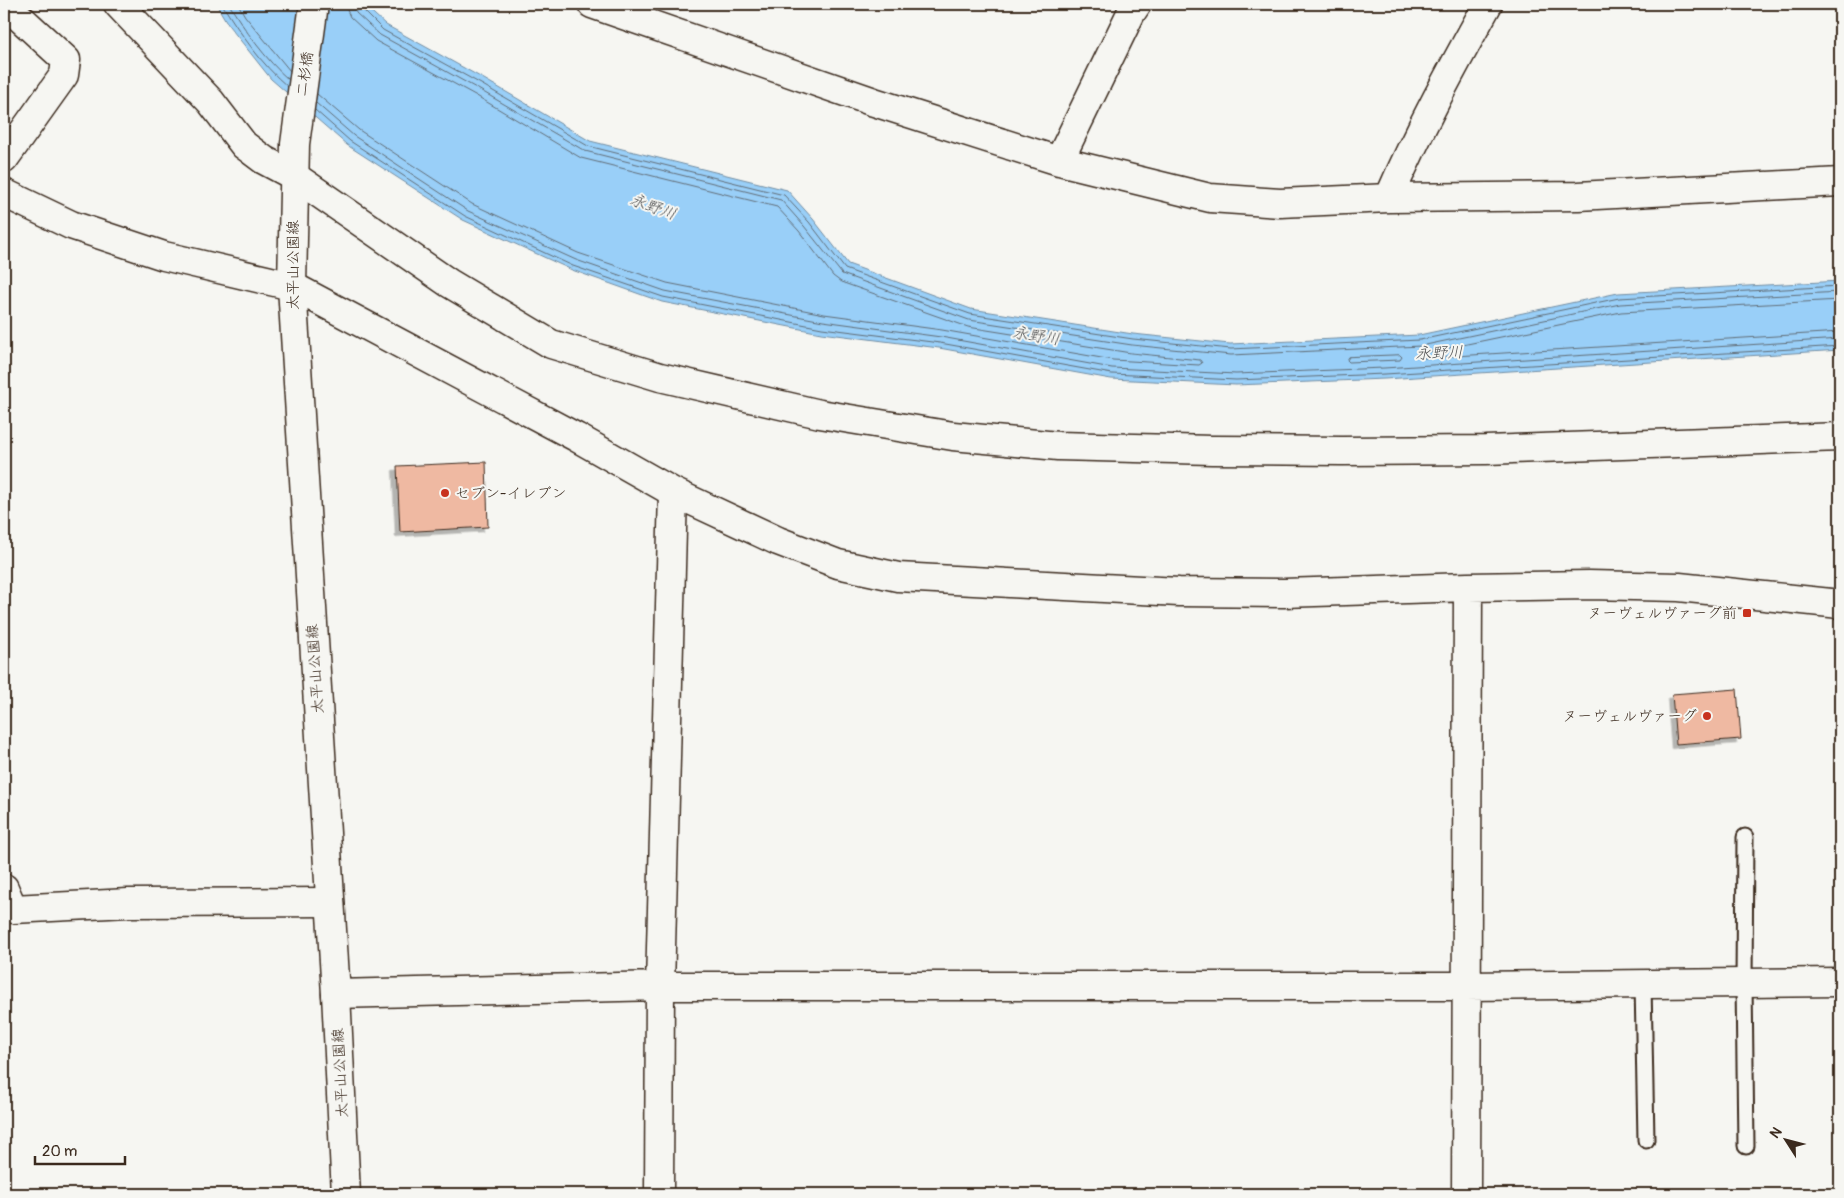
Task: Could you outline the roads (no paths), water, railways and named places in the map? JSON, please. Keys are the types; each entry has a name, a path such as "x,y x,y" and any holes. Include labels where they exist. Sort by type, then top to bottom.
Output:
{"street":[{"path":"4,159 64,74 66,60 5,4"},
{"path":"118,4 212,102 244,146 264,160 294,176 449,282 550,344 660,377 820,414 953,436 1058,446 1342,452 1486,450 1840,437"},
{"name":"二杉橋","path":"295,144 314,4"},
{"path":"592,4 874,102 1059,161 1210,198 1280,204 1389,198 1578,196 1840,182"},
{"path":"1389,198 1410,148 1445,80 1488,4"},
{"path":"1059,161 1128,7"},
{"name":"太平山公園線","path":"295,144 292,286 336,994 346,1194"},
{"path":"4,193 71,225 164,256 292,286 673,492 778,541 838,564 898,577 1179,592 1284,593 1589,585 1679,587 1840,604"},
{"path":"660,1194 660,986 673,492"},
{"path":"1466,1194 1468,587"},
{"path":"4,888 13,909 128,903 330,902"},
{"path":"336,994 660,986 1466,986 1840,982"}],"lane":[{"path":"1745,837 1746,1146"},
{"path":"1643,984 1646,1140"}],"water":[{"name":"永野川","path":"216,4 363,4 386,25 590,141 787,190 813,219 848,264 971,309 1133,334 1230,344 1419,335 1618,293 1840,281 1840,350 1385,379 1236,385 1111,379 939,348 821,333 662,302 572,270 463,220 347,145 271,79 229,26"}],"place":[{"name":"セブン-イレブン","path":"445,493"},
{"name":"ヌーヴェルヴァーグ前","path":"1747,613"},
{"name":"ヌーヴェルヴァーグ","path":"1707,716"}]}
